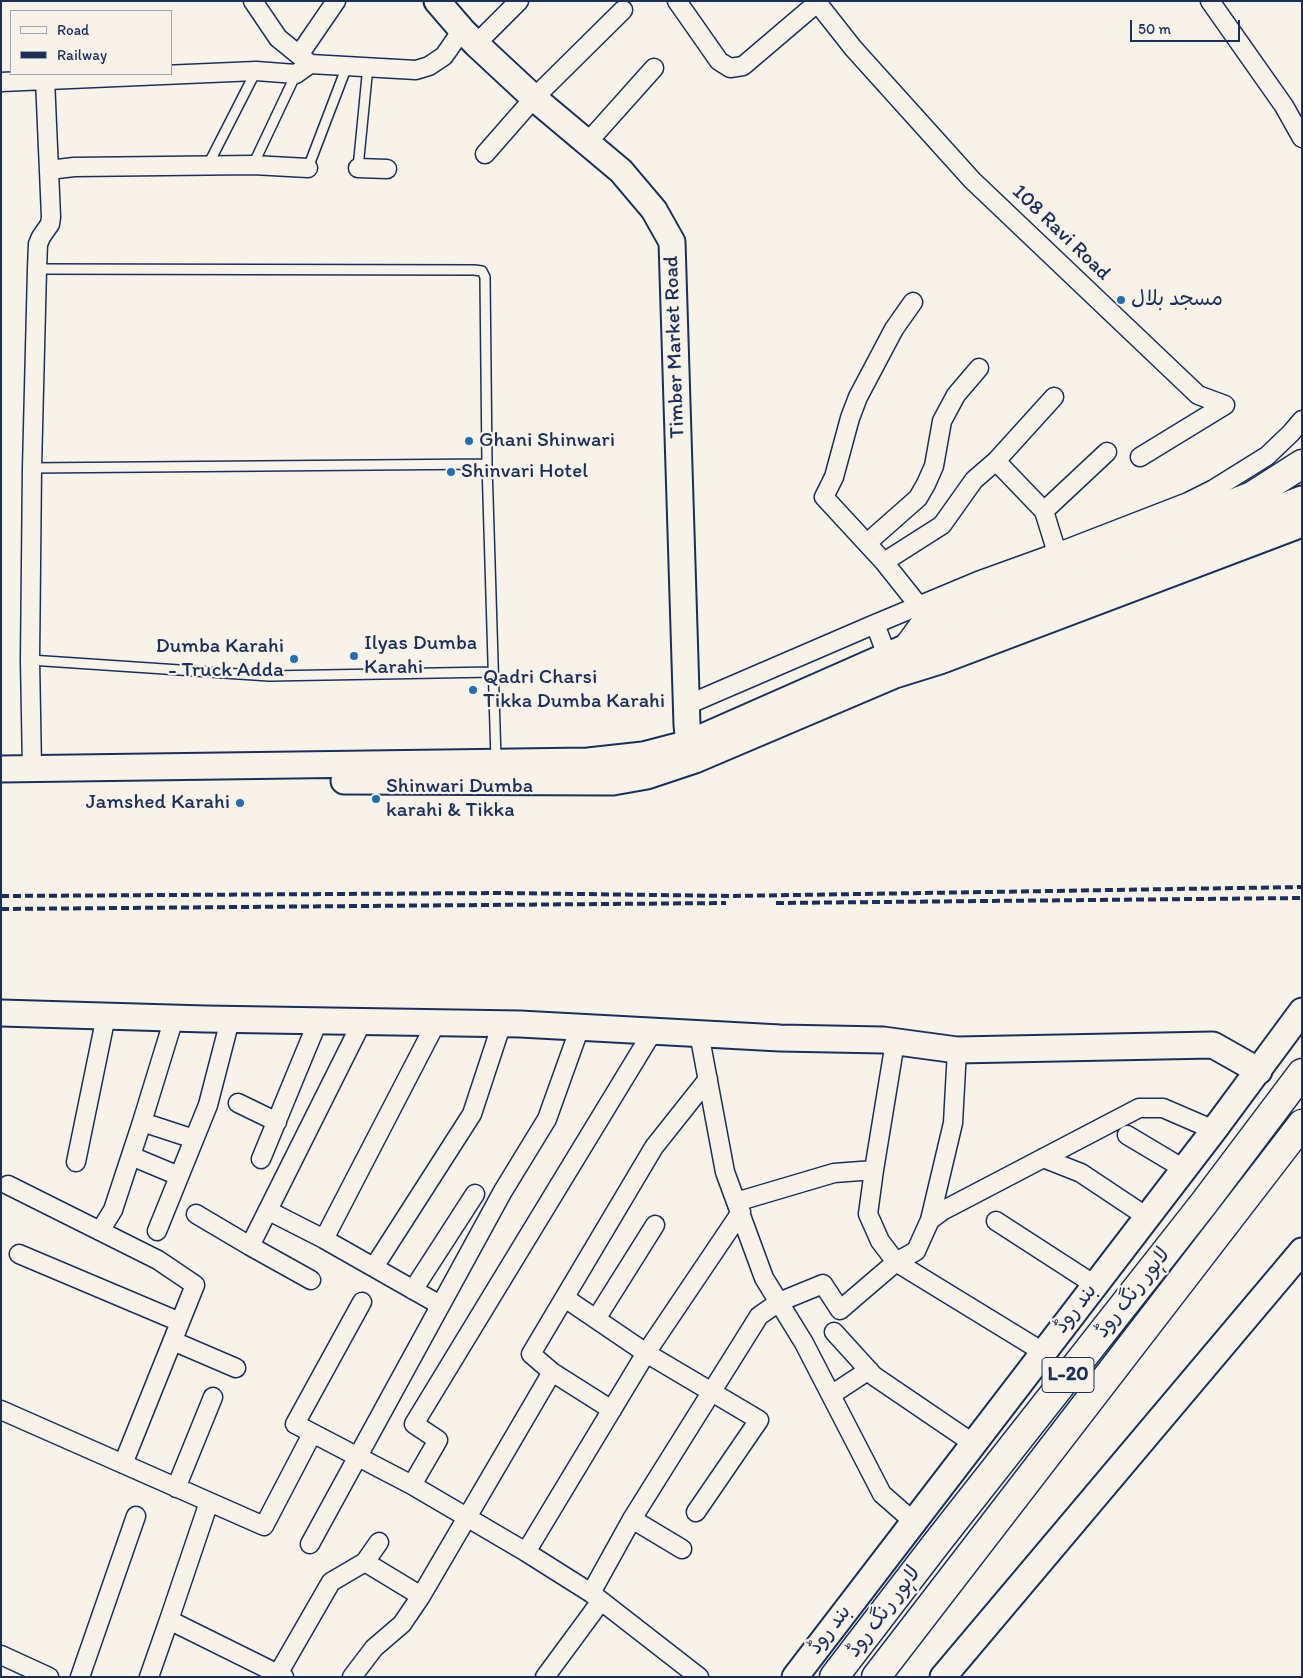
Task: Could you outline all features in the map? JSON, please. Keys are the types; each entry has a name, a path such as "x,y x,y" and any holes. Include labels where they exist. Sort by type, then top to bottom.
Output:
{"highway":[{"path":"915,644 1252,496 1302,464"},
{"name":"لاہور رنگ روڈ","path":"834,1677 1204,1203 1302,1073"},
{"name":"لاہور رنگ روڈ","path":"876,1677 1302,1124"}],"main road":[{"name":"Timber Market Road","path":"437,1 469,37 534,98 621,171 654,210 672,242 687,705 692,752"},
{"path":"1,781 613,782 648,776 692,752 915,644 1302,499"},
{"path":"915,644 1302,524"},
{"path":"1,769 588,762 643,755 692,752"},
{"name":"بند روڈ","path":"795,1677 1259,1071 1302,1011"},
{"path":"1,1013 230,1020 502,1023 895,1042 956,1050 1213,1045 1259,1071"},
{"path":"943,1677 1302,1252"}],"street":[{"path":"253,1 278,38 302,64"},
{"path":"302,64 336,1"},
{"path":"172,74 256,71 302,64 416,70 429,66 444,56 518,1"},
{"path":"677,1 720,61 730,68 743,66 817,2"},
{"path":"1210,1 1284,106 1302,138"},
{"name":"108 Ravi Road","path":"817,2 853,48 972,180 1198,395 1225,405 1140,457"},
{"path":"485,154 534,98 623,10"},
{"path":"587,144 654,68"},
{"path":"1,82 150,75"},
{"path":"32,769 30,660 37,269 38,244 40,237 50,224 52,216 45,79"},
{"path":"49,170 74,167 208,165 308,168"},
{"path":"358,168 387,169"},
{"path":"913,302 894,329 858,397 850,418 834,477 824,497 884,562 915,644"},
{"path":"867,543 918,498 934,466 942,421 956,395 979,368"},
{"path":"884,562 942,525 974,480 996,461 1054,396"},
{"path":"915,644 978,581 1058,553 1188,502 1214,489 1267,456 1302,420"},
{"path":"1044,511 1107,452"},
{"path":"996,461 1044,511 1058,553"},
{"path":"687,705 876,624"},
{"path":"876,624 915,644"},
{"path":"876,624 915,644"},
{"path":"76,1162 106,1016"},
{"path":"100,1231 113,1210 174,1018"},
{"path":"157,1231 208,1105 230,1020"},
{"path":"261,1159 318,1021"},
{"path":"250,1246 362,1022"},
{"path":"324,1238 436,1022"},
{"path":"374,1267 472,1114 502,1023"},
{"path":"310,1544 503,1191 547,1120 580,1027"},
{"path":"412,1485 438,1440 414,1424 653,1031"},
{"path":"699,1034 725,1172 764,1278 804,1343 882,1494 914,1522"},
{"path":"895,1042 868,1214 880,1241 896,1262 1043,1352"},
{"path":"546,1677 596,1597 632,1519 759,1316 779,1302 823,1284 840,1310 896,1262 916,1251 930,1220 953,1123 956,1050"},
{"path":"612,1410 552,1372 532,1354 654,1147 708,1078"},
{"path":"238,1103 276,1122"},
{"path":"930,1220 942,1211 1139,1108 1163,1108 1214,1130"},
{"path":"142,1122 194,1139"},
{"path":"1127,1135 1184,1169"},
{"path":"131,1156 179,1176"},
{"path":"1043,1158 1081,1173 1147,1217"},
{"path":"526,1552 646,1353 739,1207 834,1173 874,1170"},
{"path":"8,1185 158,1260 195,1286 123,1464"},
{"path":"413,1290 476,1194"},
{"path":"269,1211 324,1238 440,1305"},
{"path":"196,1214 311,1280"},
{"path":"996,1221 1095,1284"},
{"path":"596,1318 656,1225"},
{"path":"19,1254 180,1322"},
{"path":"565,1298 646,1353 759,1420 696,1512"},
{"path":"362,1302 295,1424 412,1485 526,1552 596,1597 699,1677"},
{"path":"834,1332 874,1376 974,1444"},
{"path":"173,1341 236,1368"},
{"path":"831,1395 869,1370"},
{"path":"352,1677 374,1648 402,1624 421,1596 552,1372"},
{"path":"176,1488 213,1397"},
{"path":"1,1410 264,1526 312,1434"},
{"path":"150,1677 209,1502"},
{"path":"80,1677 136,1516"},
{"path":"632,1519 682,1550"},
{"path":"169,1620 281,1675 331,1582 365,1562 379,1542"},
{"path":"365,1562 421,1596"},
{"path":"1,1654 49,1677"}],"lane":[{"path":"253,165 302,64"},
{"path":"308,168 346,66"},
{"path":"358,168 368,66"},
{"path":"208,165 256,71"},
{"path":"37,269 482,271 485,276 487,464 496,762"},
{"path":"32,468 487,464"},
{"path":"30,660 269,676 493,672"}],"railway":[{"path":"1,896 503,893 733,896 1302,887"},
{"path":"776,903 1302,898"},
{"path":"1,909 726,903"}],"place":[{"name":"مسجد بلال","path":"1121,300"},
{"name":"Ghani Shinwari","path":"469,441"},
{"name":"Shinvari Hotel","path":"451,472"},
{"name":"Ilyas Dumba Karahi","path":"354,656"},
{"name":"Dumba Karahi - Truck Adda","path":"294,659"},
{"name":"Qadri Charsi Tikka Dumba Karahi","path":"473,690"},
{"name":"Shinwari Dumba karahi & Tikka","path":"376,799"},
{"name":"Jamshed Karahi","path":"240,803"}]}
